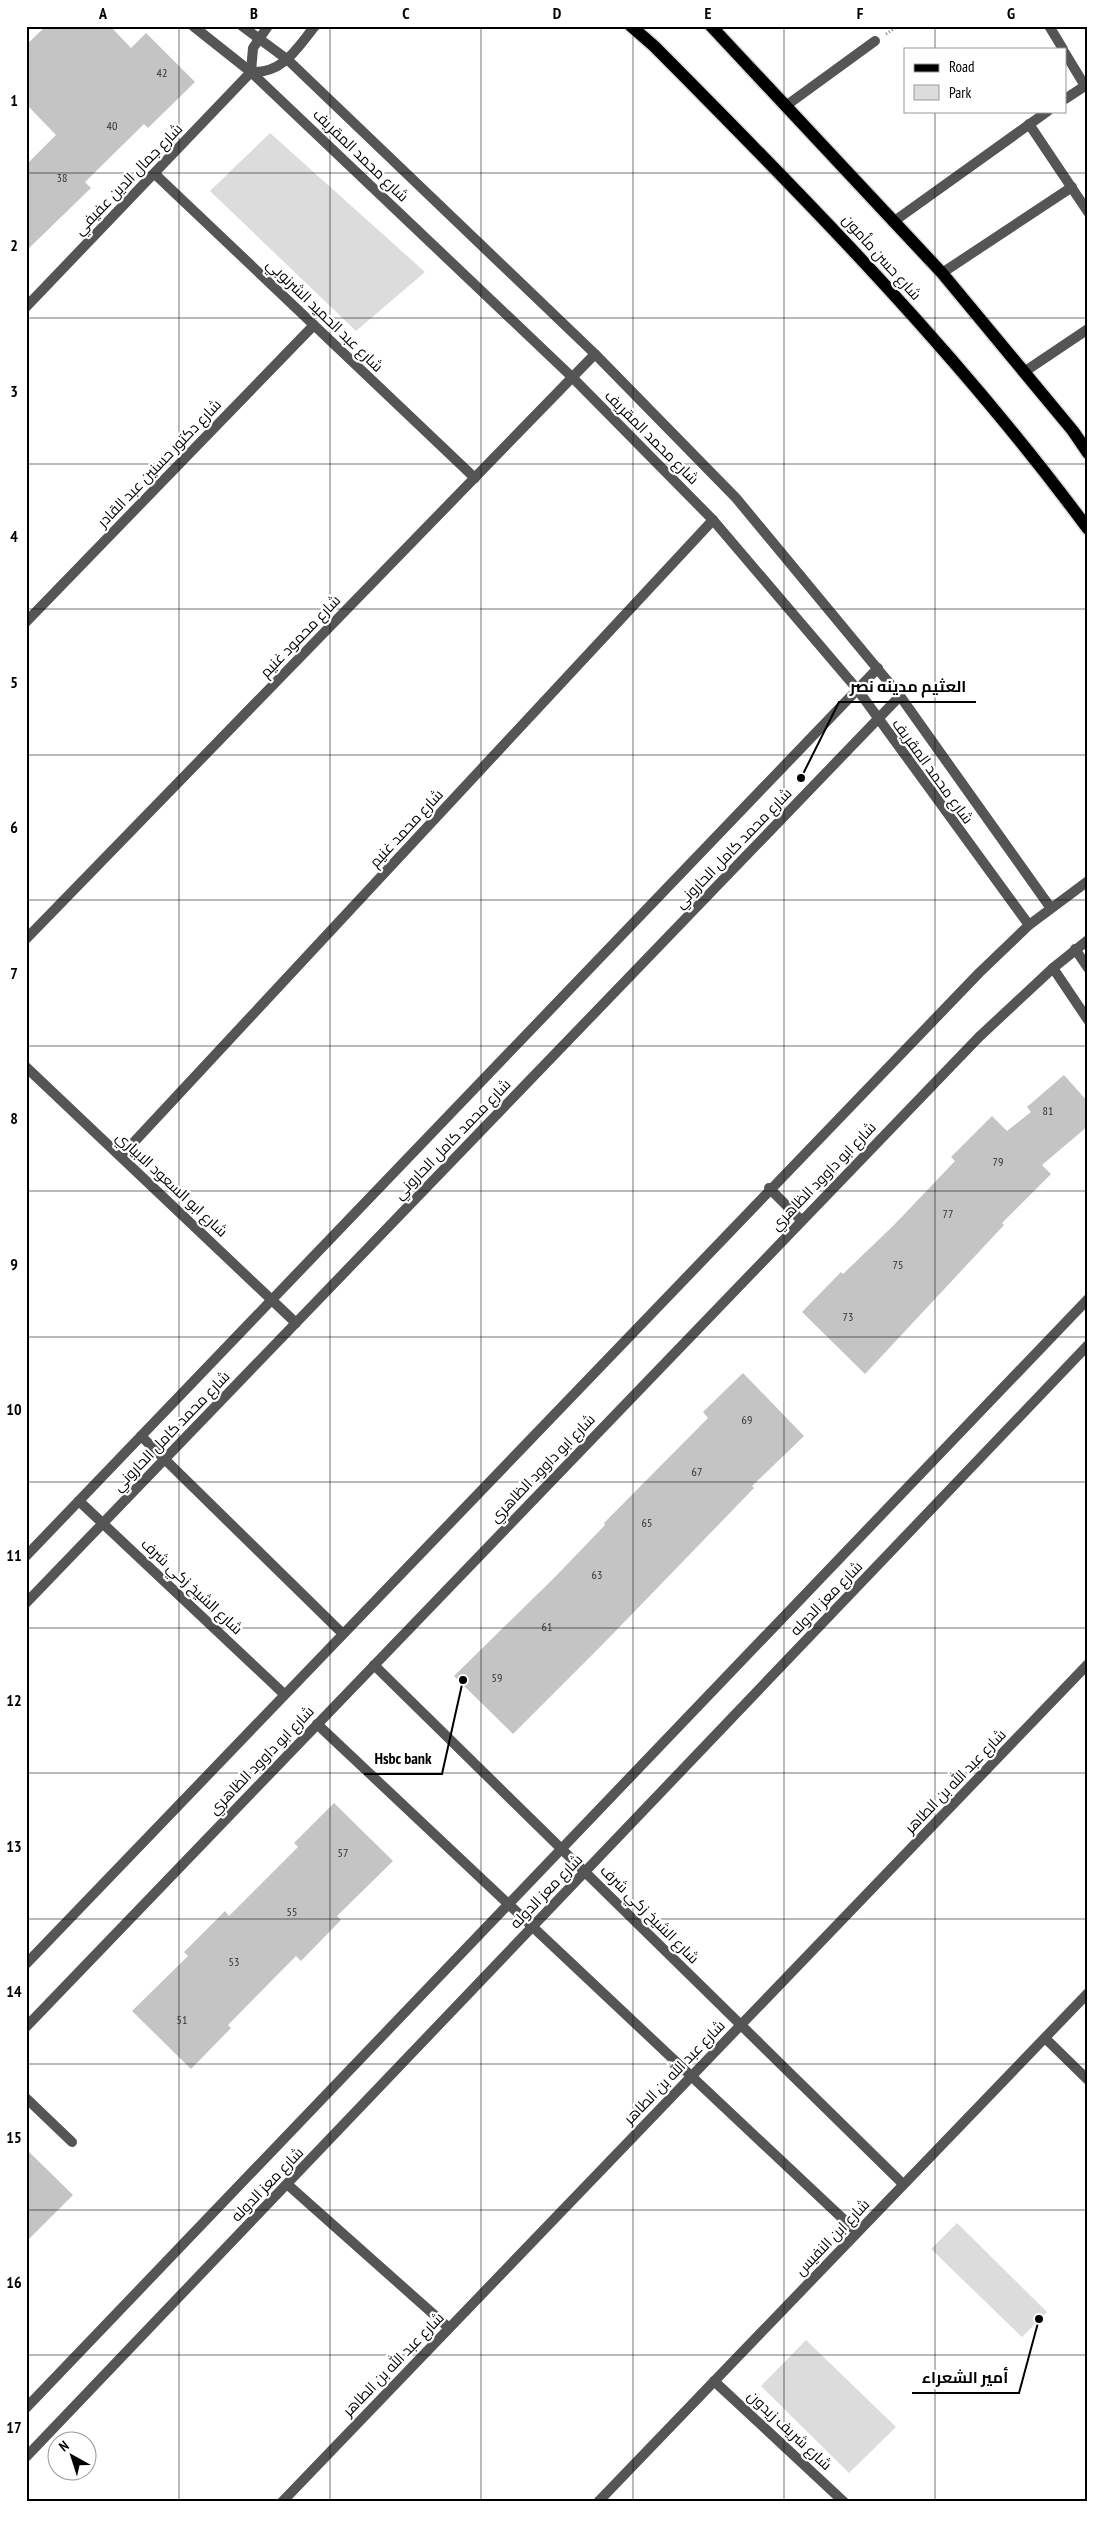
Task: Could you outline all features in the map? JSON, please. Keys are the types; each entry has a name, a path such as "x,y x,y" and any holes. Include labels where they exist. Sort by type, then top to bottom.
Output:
{"main road":[{"name":"شارع حسن مأمون","path":"631,26 654,46 812,206 949,355 1033,455 1088,529"},
{"name":"شارع حسن مأمون","path":"711,26 942,272 1088,453"}],"street":[{"name":"شارع محمد المقريف","path":"193,26 251,72 572,377 713,520 857,689 877,720 1028,925"},
{"name":"شارع محمد المقريف","path":"242,26 288,60 595,354 736,498 900,696 1050,907"},
{"path":"268,26 258,38 251,55 251,72 275,69 288,60 315,26"},
{"path":"1049,26 1061,48"},
{"path":"787,105 876,41"},
{"path":"1066,54 1087,85 1066,98"},
{"name":"شارع جمال الدين عفيفي","path":"26,307 251,72"},
{"path":"893,222 1047,112"},
{"path":"1029,124 1072,187 1084,200 1088,212"},
{"name":"شارع عبد الحميد الشرنوبي","path":"155,174 474,478"},
{"path":"942,272 1072,187"},
{"name":"شارع دكتور حسنين عبد القادر","path":"26,622 314,325"},
{"path":"1024,372 1088,328"},
{"name":"شارع محمود غنيم","path":"26,939 595,354"},
{"name":"شارع محمد غنيم","path":"121,1156 713,520"},
{"name":"شارع محمد كامل الحاروني","path":"26,1556 878,668"},
{"name":"شارع محمد كامل الحاروني","path":"26,1604 900,696"},
{"name":"شارع ابو داوود الظاهري","path":"26,1964 978,972 1028,925 1050,907 1088,881"},
{"name":"شارع ابو داوود الظاهري","path":"26,2026 979,1037 1053,968 1088,940"},
{"path":"1075,949 1088,968"},
{"path":"1053,968 1088,1020"},
{"name":"شارع ابو السعود الابياري","path":"26,1066 296,1323"},
{"path":"769,1188 801,1220"},
{"name":"شارع معز الدوله","path":"26,2408 1088,1299"},
{"name":"شارع معز الدوله","path":"26,2457 1088,1345"},
{"path":"141,1436 342,1633"},
{"name":"شارع الشيخ زكي شرف","path":"79,1501 284,1694"},
{"name":"شارع عبد الله بن الطاهر","path":"282,2502 1088,1664"},
{"name":"شارع الشيخ زكي شرف","path":"374,1665 904,2184"},
{"path":"317,1724 858,2232"},
{"name":"شارع ابن النفيس","path":"598,2502 1088,1993"},
{"path":"1044,2038 1088,2080"},
{"path":"26,2098 72,2142"},
{"path":"287,2184 449,2328"},
{"name":"شارع شريف زيدون","path":"714,2381 844,2502"}],"green space":[{"path":"270,133 425,272 356,331 210,191"},
{"path":"957,2223 1047,2312 1022,2337 931,2249"},
{"path":"806,2340 896,2427 849,2473 761,2386"}],"building":[{"path":"46,26 110,26 131,48 146,33 195,82 148,128 144,124 85,182 91,188 26,251 26,165 56,135 26,104 26,45"},
{"path":"1064,1075 1088,1102 1088,1126 1042,1165 1051,1174 1002,1223 1004,1225 865,1374 802,1312 841,1272 843,1274 894,1225 955,1161 951,1157 992,1116 1007,1131 1031,1112 1027,1107"},
{"path":"743,1373 804,1436 752,1486 754,1488 513,1734 454,1676 555,1577 605,1525 604,1523 708,1418 703,1412"},
{"path":"334,1803 393,1861 337,1916 341,1920 301,1961 296,1956 228,2025 231,2028 191,2069 132,2011 188,1956 184,1952 225,1911 229,1916 298,1847 294,1843"},
{"path":"26,2149 73,2195 26,2242"}],"place":[{"name":"العثيم مدينه نصر","path":"801,778"},
{"name":"Hsbc bank","path":"463,1680"},
{"name":"أمير الشعراء","path":"1039,2319"}]}
